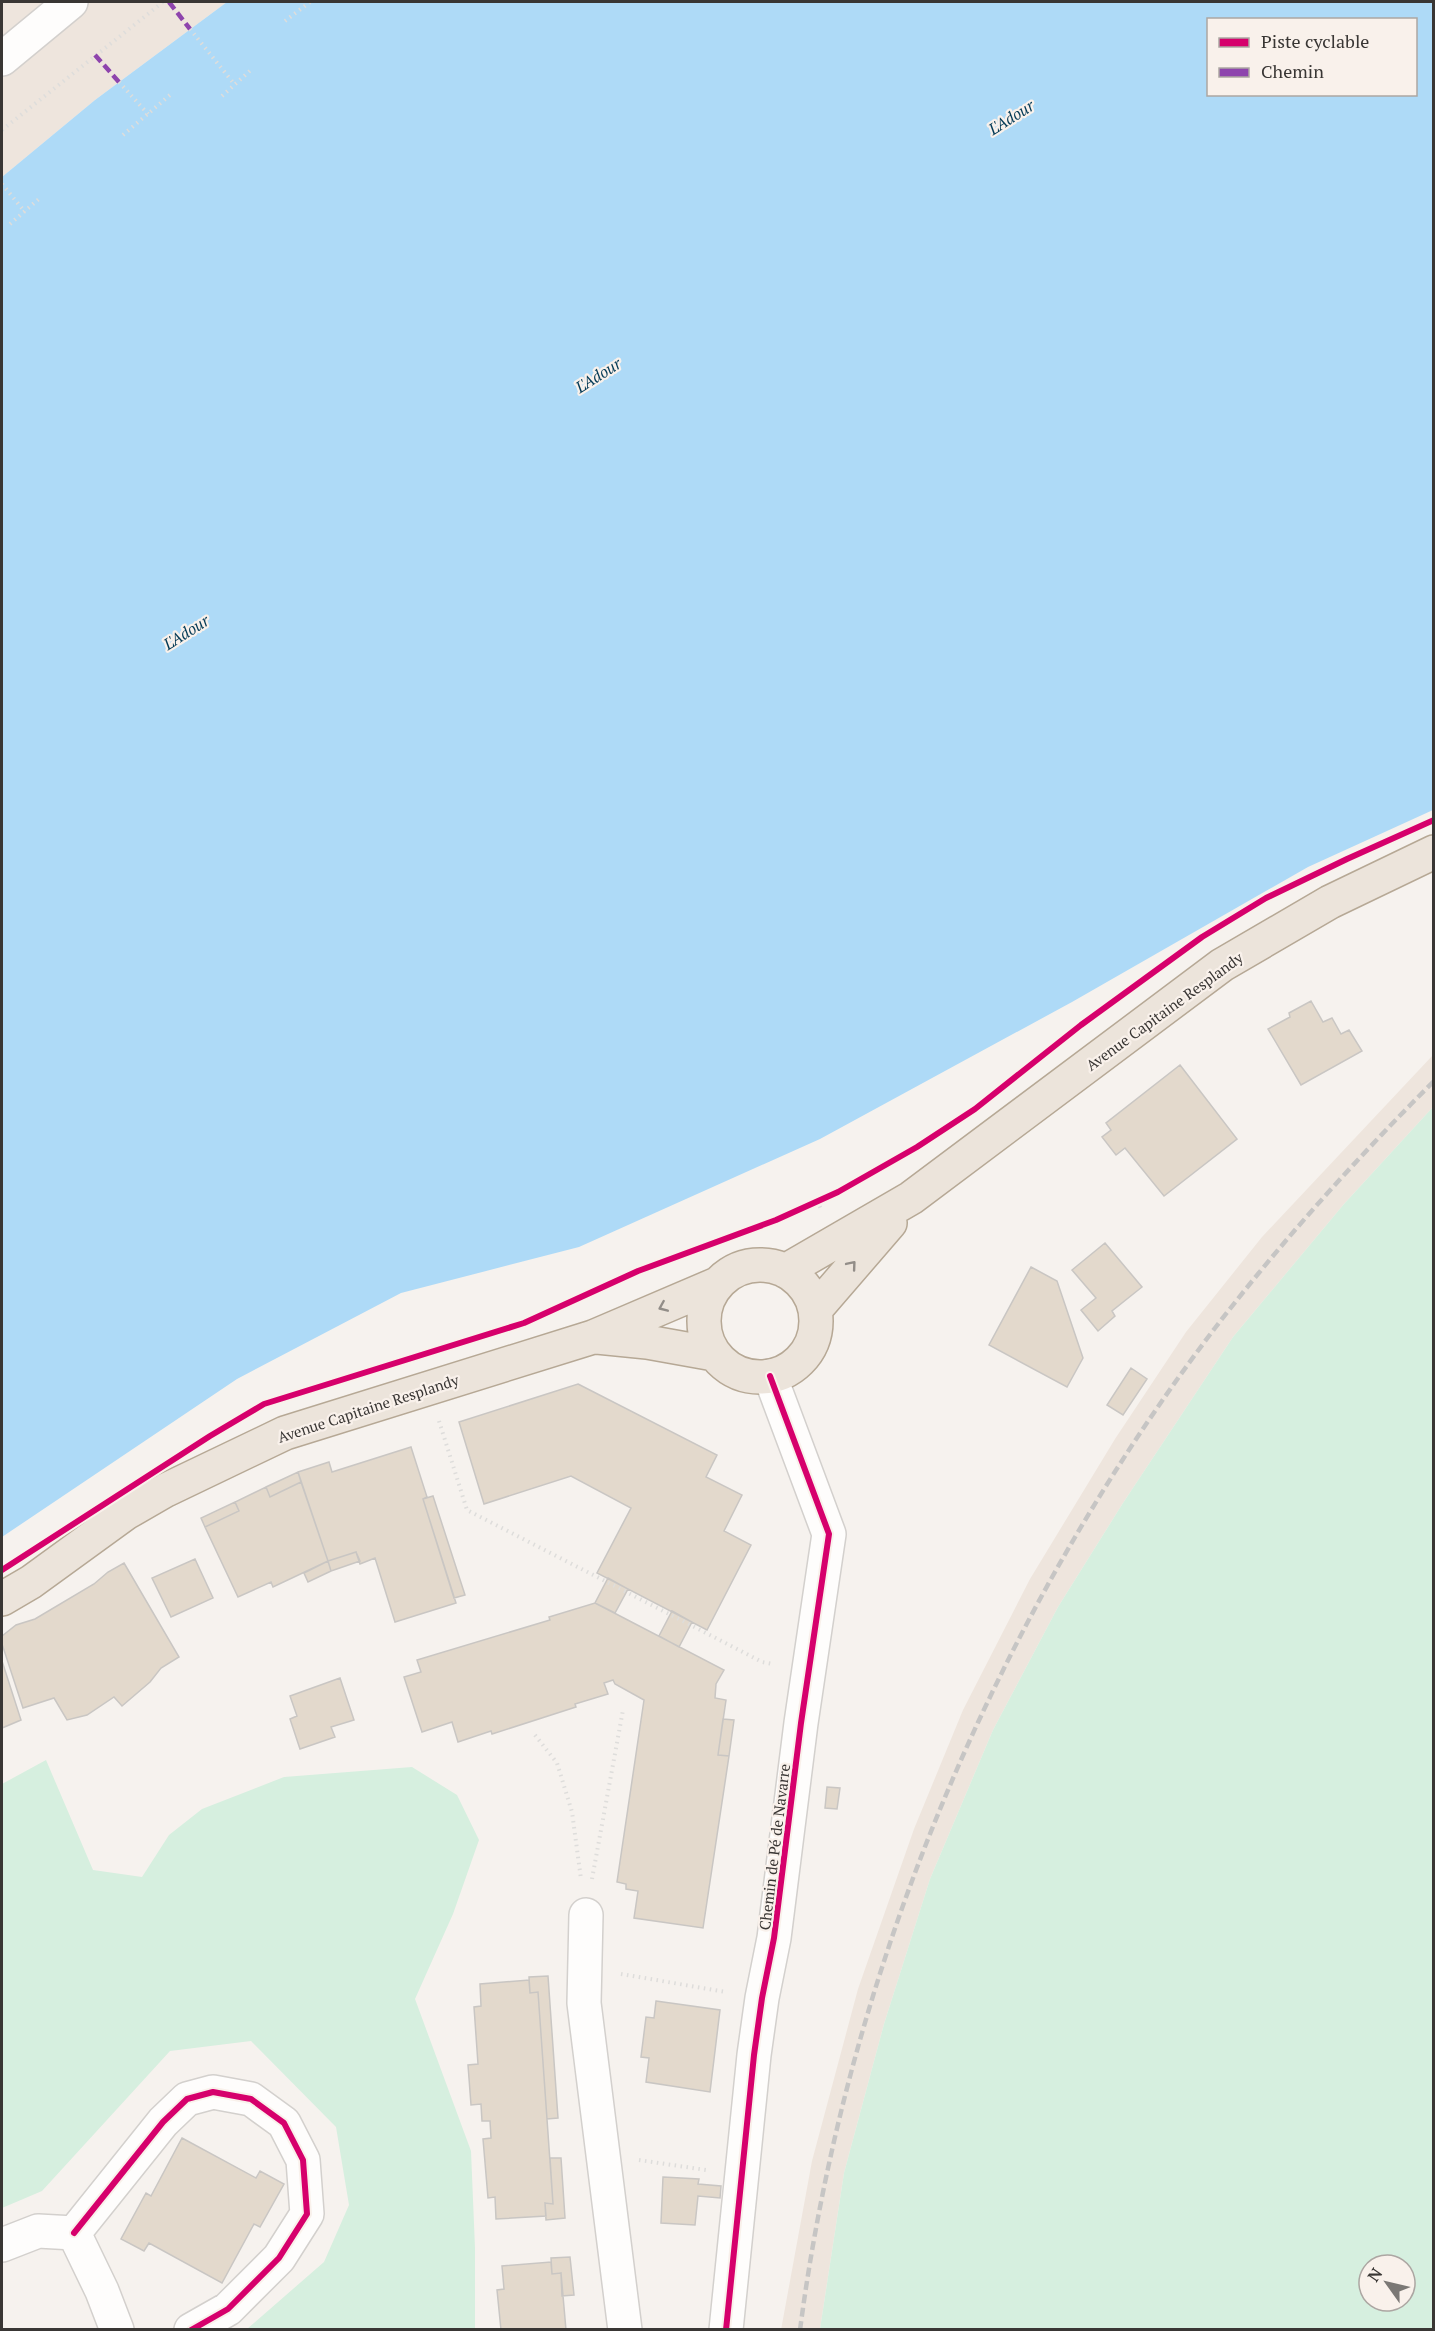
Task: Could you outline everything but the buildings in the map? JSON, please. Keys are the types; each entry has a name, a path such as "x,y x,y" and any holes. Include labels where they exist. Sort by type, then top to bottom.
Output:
{"main road":[{"name":"Avenue Capitaine Resplandy","path":"785,1271 911,1198 1222,965 1330,902 1434,852"},
{"name":"Avenue Capitaine Resplandy","path":"815,1310 911,1198"},
{"path":"756,1265 771,1266 785,1271 805,1287 815,1310 816,1325 813,1340 806,1353 797,1364 784,1372 770,1376 754,1377 725,1366 706,1341 703,1326 704,1311 717,1284 741,1268 756,1265"},
{"name":"Avenue Capitaine Resplandy","path":"2,1599 31,1582 126,1514 166,1490 285,1433 593,1337 717,1284"},
{"name":"Avenue Capitaine Resplandy","path":"593,1337 647,1341 714,1354"}],"street":[{"path":"2,59 70,2"},
{"name":"Chemin de Pé de Navarre","path":"726,2330 754,2055 774,1938 801,1723 829,1534 770,1376"},
{"path":"586,1915 584,2003 625,2330"},
{"path":"74,2233 163,2122 187,2099 213,2092 251,2099 284,2123 303,2160 307,2214 279,2258 228,2308 191,2330"},
{"path":"2,2245 38,2231 74,2233"},
{"path":"74,2233 102,2291 117,2330"}],"path":[{"path":"2,130 163,2"},
{"path":"285,21 309,2"},
{"path":"190,29 235,85"},
{"path":"222,96 253,68"},
{"path":"119,82 147,114"},
{"path":"123,135 170,95"},
{"path":"2,184 25,212"},
{"path":"10,224 40,198"},
{"path":"441,1427 467,1510 762,1662"},
{"path":"586,1915 623,1710"},
{"path":"535,1735 557,1763 572,1812 586,1915"},
{"path":"585,1968 718,1990"},
{"path":"603,2155 742,2175"}],"shaded area":[{"path":"2,2 227,2 95,100 2,177"},
{"path":"1433,1055 1433,1107 1344,1204 1233,1337 1123,1503 1058,1607 993,1730 930,1879 884,2024 844,2173 820,2329 781,2330 812,2161 858,1989 914,1829 963,1710 1030,1579 1115,1439 1186,1332 1262,1237"}],"green space":[{"path":"1433,1107 1433,2329 820,2329 844,2173 884,2024 930,1879 993,1730 1058,1607 1123,1503 1233,1337 1344,1204"},
{"path":"46,1760 93,1870 142,1877 169,1835 202,1809 284,1777 412,1767 457,1795 479,1840 453,1914 415,1999 471,2151 475,2248 475,2329 247,2329 324,2262 349,2205 336,2127 251,2041 170,2051 42,2191 2,2208 2,1784"}],"water":[{"name":"L'Adour","path":"227,2 1433,2 1433,810 1308,867 1072,1002 820,1139 579,1247 401,1293 237,1379 2,1537 2,177 95,100"}],"railway":[{"path":"800,2330 822,2195 854,2062 894,1931 943,1802 1000,1677 1064,1555 1136,1439 1215,1328 1320,1201 1434,1081"}],"marked path":[{"path":"169,2 190,29"},
{"path":"95,55 119,82"}],"cycle path":[{"path":"2,1570 210,1436 264,1404 524,1323 638,1271 776,1220 838,1192 917,1147 975,1109 1081,1025 1202,937 1266,898 1434,820"},
{"path":"726,2330 754,2055 774,1938 801,1723 829,1534 770,1376"},
{"path":"74,2233 163,2122 187,2099 213,2092 251,2099 284,2123 303,2160 307,2214 279,2258 228,2309 191,2330"}]}
